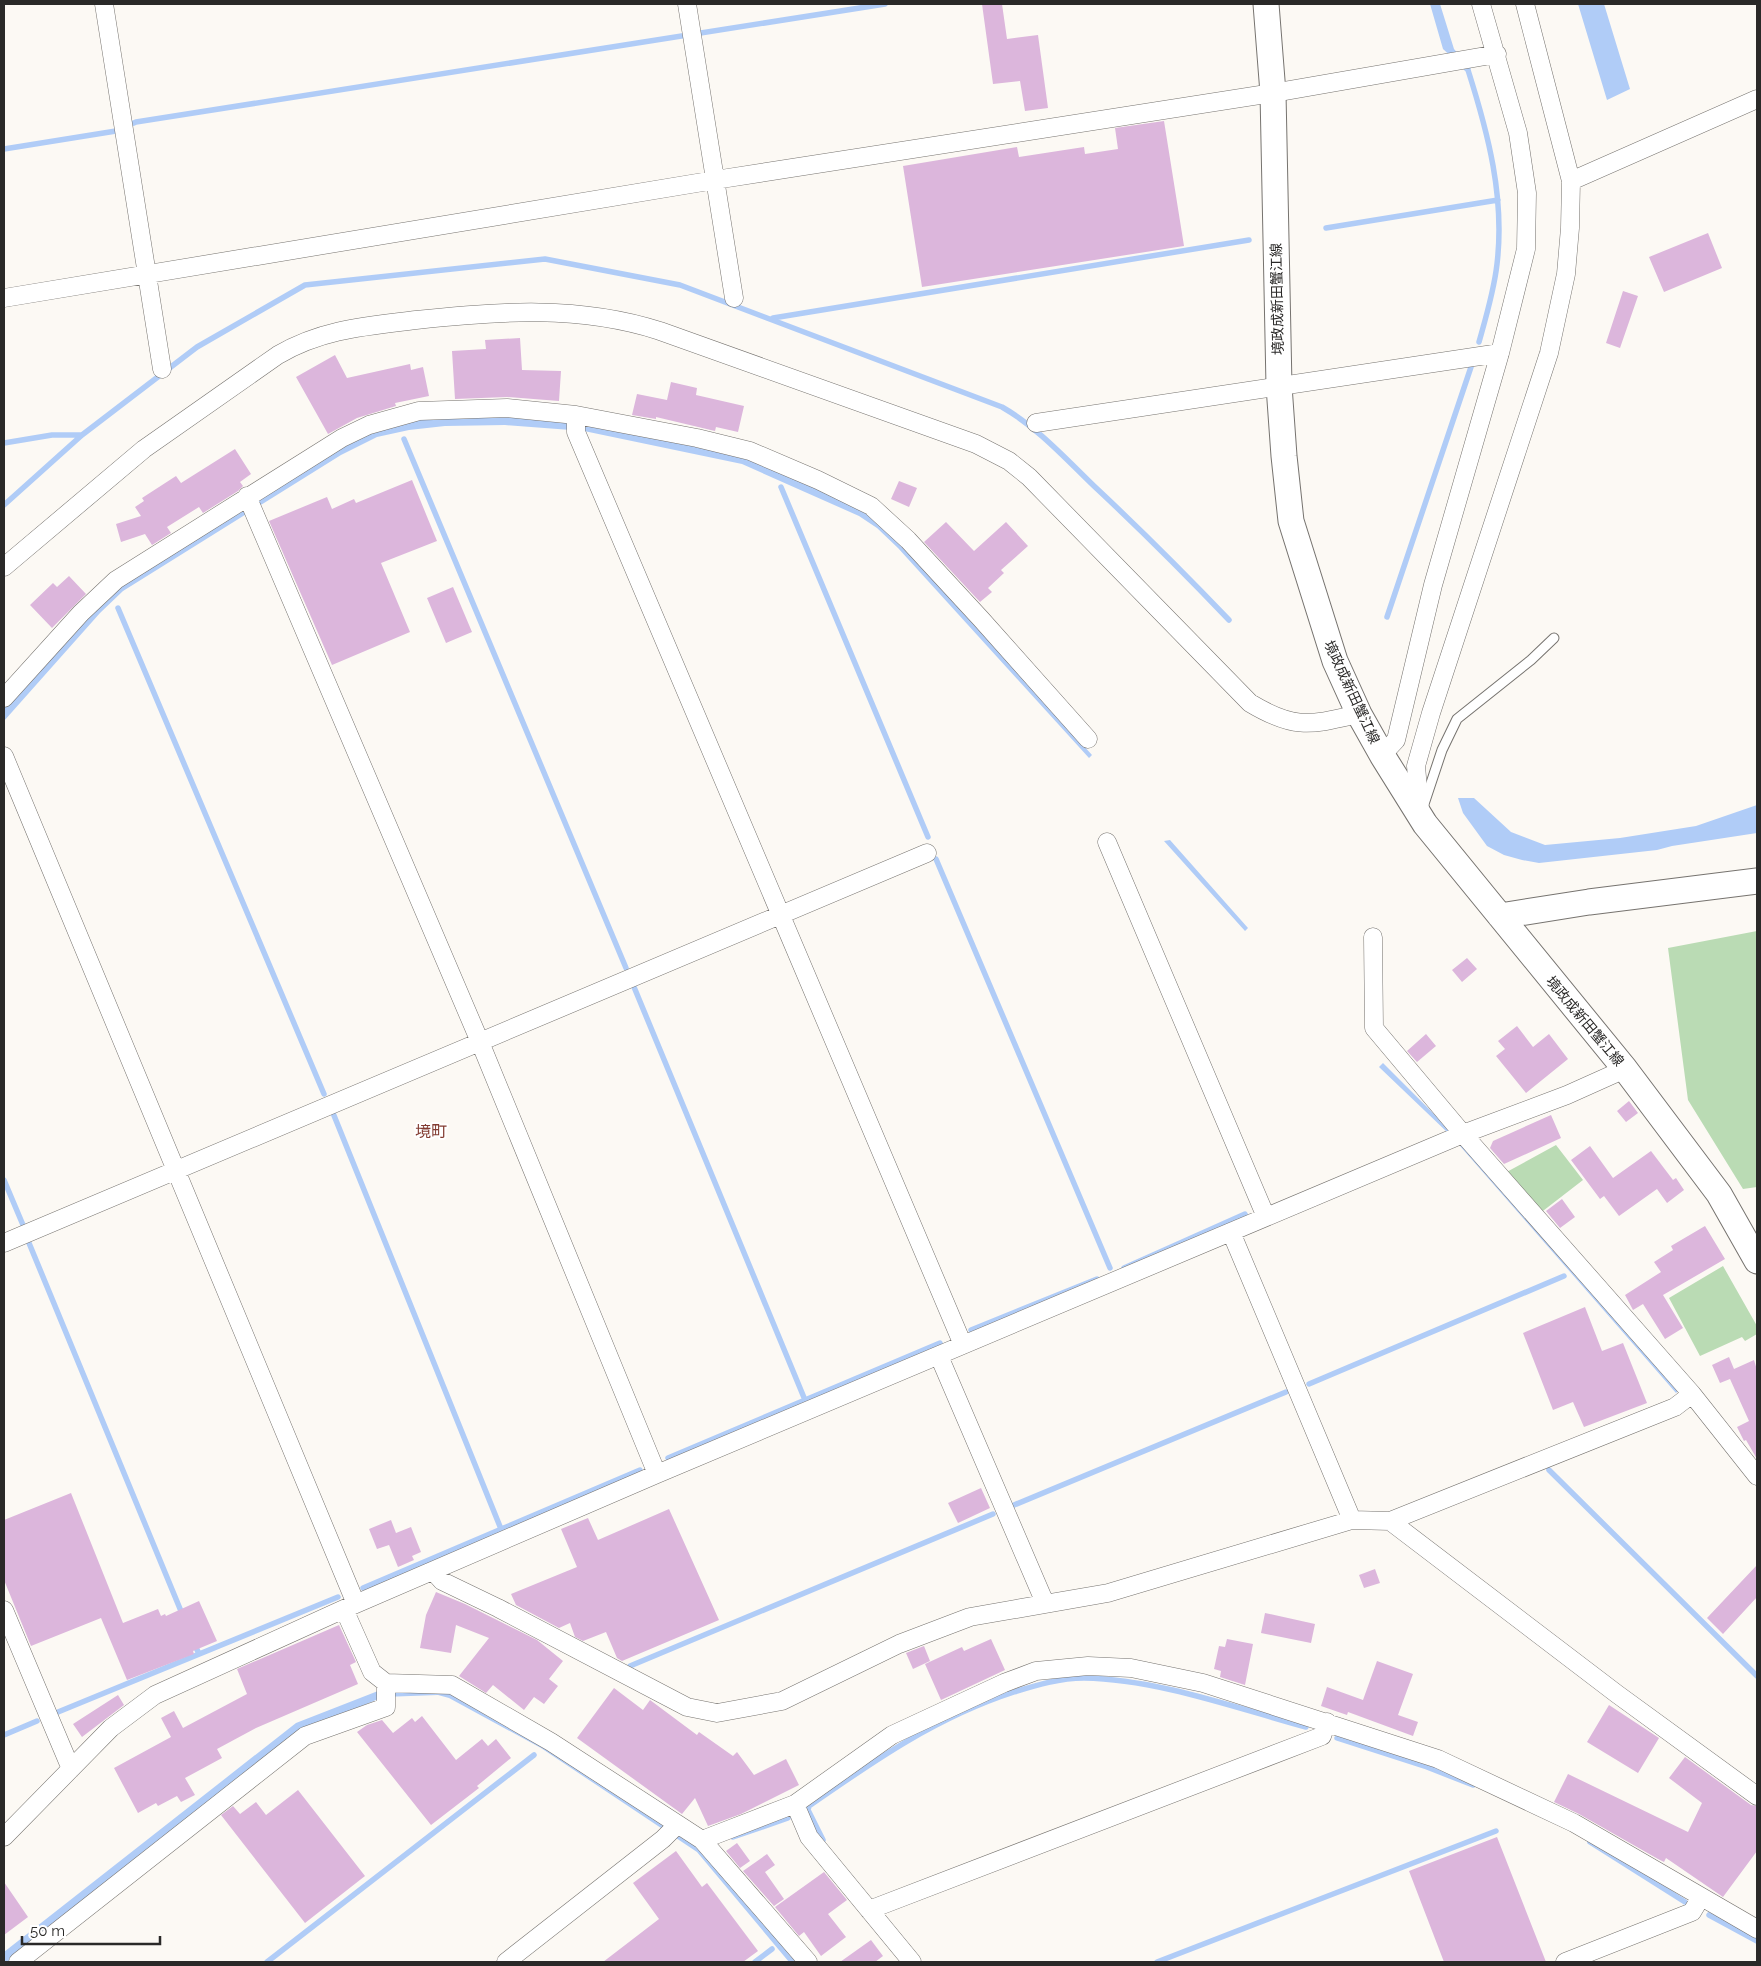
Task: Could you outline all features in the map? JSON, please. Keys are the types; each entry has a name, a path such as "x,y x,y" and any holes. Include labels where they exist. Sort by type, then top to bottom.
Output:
{"main road":[{"name":"境政成新田蟹江線","path":"1266,4 1273,93 1279,386 1291,521 1335,661 1359,714 1420,816 1625,1069 1719,1194 1757,1261"},
{"path":"1500,916 1589,902 1757,881"}],"street":[{"path":"104,4 162,369"},
{"path":"687,4 734,298"},
{"path":"1382,755 1396,740 1432,585 1500,353 1526,249 1527,193 1518,133 1498,54 1481,4"},
{"path":"1420,816 1416,766 1431,713 1549,353 1566,274 1570,228 1571,181 1525,4"},
{"path":"4,298 715,180 1273,93 1498,54"},
{"path":"1571,181 1757,99"},
{"path":"4,567 144,449 278,355 300,342 330,332 364,326 468,314 554,311 594,315 628,320 976,444 1009,462 1029,477 1250,703 1274,717 1299,724 1359,714"},
{"path":"1036,423 1500,353"},
{"path":"4,698 81,613 116,580 250,503 342,438 369,425 419,411 507,408 576,422 697,438 750,451 818,480 871,506 908,540 1088,739"},
{"path":"576,422 963,1345"},
{"path":"250,503 480,1042 657,1474"},
{"path":"4,756 177,1169 350,1606 372,1672 386,1691 386,1707 305,1736 18,1962"},
{"path":"1107,842 1266,1217"},
{"path":"4,1243 927,853"},
{"path":"1373,937 1374,1028 1463,1134 1692,1394 1757,1476"},
{"path":"4,1837 110,1728 155,1694 350,1606 657,1474 1463,1134 1567,1095 1625,1069"},
{"path":"1231,1232 1352,1520"},
{"path":"939,1356 1045,1603"},
{"path":"433,1571 442,1581 498,1608 687,1707 717,1713 782,1701 899,1644 970,1617 1108,1593 1352,1520 1390,1521 1675,1407 1692,1394"},
{"path":"1390,1521 1617,1694 1757,1796"},
{"path":"4,1610 71,1769"},
{"path":"702,1840 795,1804 892,1735 952,1705 1036,1671 1088,1666 1131,1668 1203,1683 1327,1722 1447,1763 1574,1823 1757,1929"},
{"path":"386,1691 452,1685 552,1742 671,1830 702,1840 808,1962"},
{"path":"869,1910 1322,1736 1327,1722"},
{"path":"795,1804 809,1838 912,1962"},
{"path":"506,1962 671,1830"},
{"path":"1565,1962 1692,1912 1700,1897"}],"lane":[{"path":"1420,816 1442,750 1457,720 1531,660 1554,638"}],"green space":[{"path":"1757,931 1757,1187 1743,1189 1688,1100 1668,948"},
{"path":"1556,1145 1583,1180 1539,1214 1503,1174"},
{"path":"1723,1266 1757,1326 1757,1334 1745,1341 1742,1337 1700,1356 1669,1298"}],"water":[{"path":"1430,4 1440,4 1454,49 1471,69 1466,70 1443,49"},
{"path":"1578,4 1604,4 1630,89 1607,100"},
{"path":"505,416 570,421 748,457 848,504 877,520 1092,755 1089,758 898,548 877,528 859,516 742,464 584,431 505,425 445,426 409,430 377,437 341,455 123,591 100,613 4,721 4,708 107,594 336,448 371,431 416,419"},
{"path":"1458,798 1474,798 1511,832 1545,845 1620,838 1696,826 1757,805 1757,833 1657,850 1539,863 1504,855 1487,846 1463,813"},
{"path":"1170,840 1248,928 1245,931 1164,841"},
{"path":"1383,1063 1451,1131 1447,1132 1379,1067"},
{"path":"1465,1144 1680,1389 1676,1393 1460,1146"},
{"path":"445,1688 549,1746 703,1849 801,1962 789,1962 697,1852 541,1748 449,1698 438,1695 383,1697 301,1732 7,1962 4,1962 4,1952 296,1723 378,1691"}],"building":[{"path":"982,4 1002,4 1007,39 1038,35 1048,108 1025,111 1020,81 993,84"},
{"path":"1164,121 1184,246 922,287 903,166 1017,147 1019,157 1084,147 1085,154 1118,149 1115,128"},
{"path":"1708,233 1722,268 1664,292 1649,257"},
{"path":"1623,291 1638,296 1620,348 1606,343"},
{"path":"520,338 522,370 561,371 559,401 507,397 455,399 452,351 486,349 485,340"},
{"path":"335,355 347,378 410,364 411,370 423,367 429,396 395,403 396,406 357,418 328,434 296,377"},
{"path":"671,382 697,388 696,395 744,406 738,432 716,427 715,431 656,417 656,419 632,415 637,394 667,400"},
{"path":"235,449 251,474 240,482 243,486 238,491 203,513 199,507 167,527 171,533 152,545 145,534 121,542 116,524 141,516 135,507 144,501 142,498 176,476 181,483"},
{"path":"412,480 437,541 381,563 410,632 332,665 269,521 327,497 332,509 354,499 356,503"},
{"path":"899,481 917,488 909,507 891,499"},
{"path":"946,522 974,551 1006,522 1028,546 1001,570 1004,573 988,588 992,592 980,602 924,542"},
{"path":"69,576 86,594 52,628 30,605 53,583 57,587"},
{"path":"453,587 472,632 446,643 427,598"},
{"path":"1467,958 1477,969 1462,982 1452,970"},
{"path":"1517,1026 1533,1047 1549,1034 1568,1059 1526,1093 1496,1056 1505,1049 1498,1041"},
{"path":"1426,1034 1436,1046 1417,1062 1407,1051"},
{"path":"1629,1101 1638,1113 1626,1122 1617,1111"},
{"path":"1551,1115 1561,1138 1504,1164 1490,1148 1493,1141"},
{"path":"1590,1146 1613,1178 1651,1151 1673,1180 1676,1178 1684,1190 1667,1203 1657,1189 1619,1216 1604,1196 1600,1199 1571,1160"},
{"path":"1562,1199 1575,1217 1560,1228 1546,1211"},
{"path":"1705,1226 1725,1259 1663,1295 1683,1328 1665,1339 1643,1304 1633,1310 1625,1295 1661,1272 1654,1262 1673,1250 1671,1246"},
{"path":"1585,1307 1602,1351 1623,1343 1647,1403 1584,1427 1573,1402 1553,1410 1523,1333"},
{"path":"1729,1357 1734,1369 1754,1360 1757,1370 1757,1459 1737,1427 1749,1421 1730,1379 1720,1383 1712,1365"},
{"path":"981,1488 990,1508 958,1523 948,1503"},
{"path":"71,1493 123,1623 158,1609 161,1616 165,1614 166,1616 199,1601 217,1641 193,1651 194,1654 127,1680 101,1618 31,1646 4,1580 4,1520"},
{"path":"669,1509 719,1620 622,1661 617,1658 606,1632 583,1641 575,1637 570,1623 559,1628 516,1605 511,1594 577,1567 561,1529 588,1518 598,1540"},
{"path":"391,1520 396,1533 411,1527 421,1552 412,1556 414,1560 398,1567 389,1545 377,1549 369,1529"},
{"path":"1757,1565 1757,1597 1723,1634 1707,1618"},
{"path":"1375,1569 1380,1583 1364,1588 1359,1575"},
{"path":"436,1592 465,1604 537,1640 563,1661 549,1679 558,1686 544,1704 534,1697 524,1710 493,1685 486,1693 459,1676 489,1638 456,1625 451,1653 420,1648 426,1615"},
{"path":"1265,1613 1315,1624 1311,1643 1261,1633"},
{"path":"339,1625 356,1662 350,1665 358,1684 256,1728 217,1749 222,1758 185,1778 195,1795 181,1802 177,1796 158,1806 156,1803 138,1813 114,1768 171,1737 161,1718 174,1711 183,1728 247,1694 237,1669"},
{"path":"991,1639 1005,1670 941,1700 925,1664 962,1647 964,1651"},
{"path":"1227,1639 1253,1644 1245,1685 1220,1677 1221,1671 1214,1669 1219,1646 1225,1647"},
{"path":"924,1646 930,1661 913,1669 906,1653"},
{"path":"1377,1661 1413,1674 1398,1715 1418,1722 1413,1736 1348,1712 1347,1715 1321,1706 1327,1687 1363,1700"},
{"path":"614,1688 643,1710 650,1700 697,1735 699,1732 733,1756 737,1752 754,1775 786,1759 799,1785 741,1814 708,1826 695,1798 682,1814 577,1738"},
{"path":"118,1695 124,1705 82,1737 73,1724"},
{"path":"1609,1705 1659,1738 1638,1773 1587,1742"},
{"path":"422,1716 456,1760 482,1739 488,1746 496,1739 511,1758 477,1786 479,1788 431,1825 357,1732 367,1725 382,1720 393,1733 412,1718 415,1722"},
{"path":"1685,1757 1751,1805 1757,1806 1757,1851 1723,1897 1666,1858 1664,1862 1658,1859 1554,1802 1568,1774 1688,1832 1702,1803 1669,1778"},
{"path":"298,1790 365,1876 305,1923 221,1815 233,1806 240,1814 256,1802 266,1815"},
{"path":"1497,1837 1546,1962 1444,1962 1409,1871"},
{"path":"737,1843 750,1861 740,1868 726,1851"},
{"path":"676,1851 702,1887 707,1883 758,1951 743,1962 603,1962 659,1919 633,1883"},
{"path":"767,1854 775,1865 765,1872 784,1899 774,1906 743,1871"},
{"path":"824,1872 847,1900 828,1914 846,1937 821,1956 804,1932 799,1936 775,1907"},
{"path":"4,1882 28,1917 4,1935"},
{"path":"871,1940 883,1956 875,1962 840,1962"}],"waterway":[{"path":"4,149 116,131 136,122 885,4"},
{"path":"1463,65 1468,70 1488,141 1497,190 1499,214 1496,274 1479,342"},
{"path":"1326,228 1498,200"},
{"path":"773,318 1249,240"},
{"path":"4,505 82,435 197,347 305,285 545,259 680,285 1002,407 1027,424 1050,444 1145,535 1229,620"},
{"path":"1387,617 1471,367"},
{"path":"4,443 52,435 82,435"},
{"path":"404,439 626,968"},
{"path":"781,487 928,837"},
{"path":"118,608 324,1094"},
{"path":"936,859 1110,1268"},
{"path":"634,987 805,1400"},
{"path":"333,1113 501,1529"},
{"path":"4,1180 23,1225"},
{"path":"1124,1268 1245,1214"},
{"path":"29,1243 183,1616"},
{"path":"1309,1384 1564,1276"},
{"path":"971,1330 1097,1279"},
{"path":"668,1458 940,1343"},
{"path":"1014,1505 1286,1392"},
{"path":"363,1588 640,1470"},
{"path":"1549,1470 1757,1676"},
{"path":"630,1666 993,1514"},
{"path":"58,1712 338,1597"},
{"path":"194,1643 199,1654"},
{"path":"823,1840 808,1810 809,1806 883,1756 933,1727 986,1702 1049,1682 1084,1678 1139,1683 1196,1696 1306,1727"},
{"path":"4,1735 37,1721"},
{"path":"1337,1738 1427,1767 1473,1785"},
{"path":"267,1962 534,1755"},
{"path":"733,1837 788,1818"},
{"path":"1157,1962 1496,1831"},
{"path":"1590,1842 1685,1902"},
{"path":"1709,1915 1757,1941"},
{"path":"755,1962 772,1949"}],"district":[{"name":"境町","path":"431,1131"}]}
